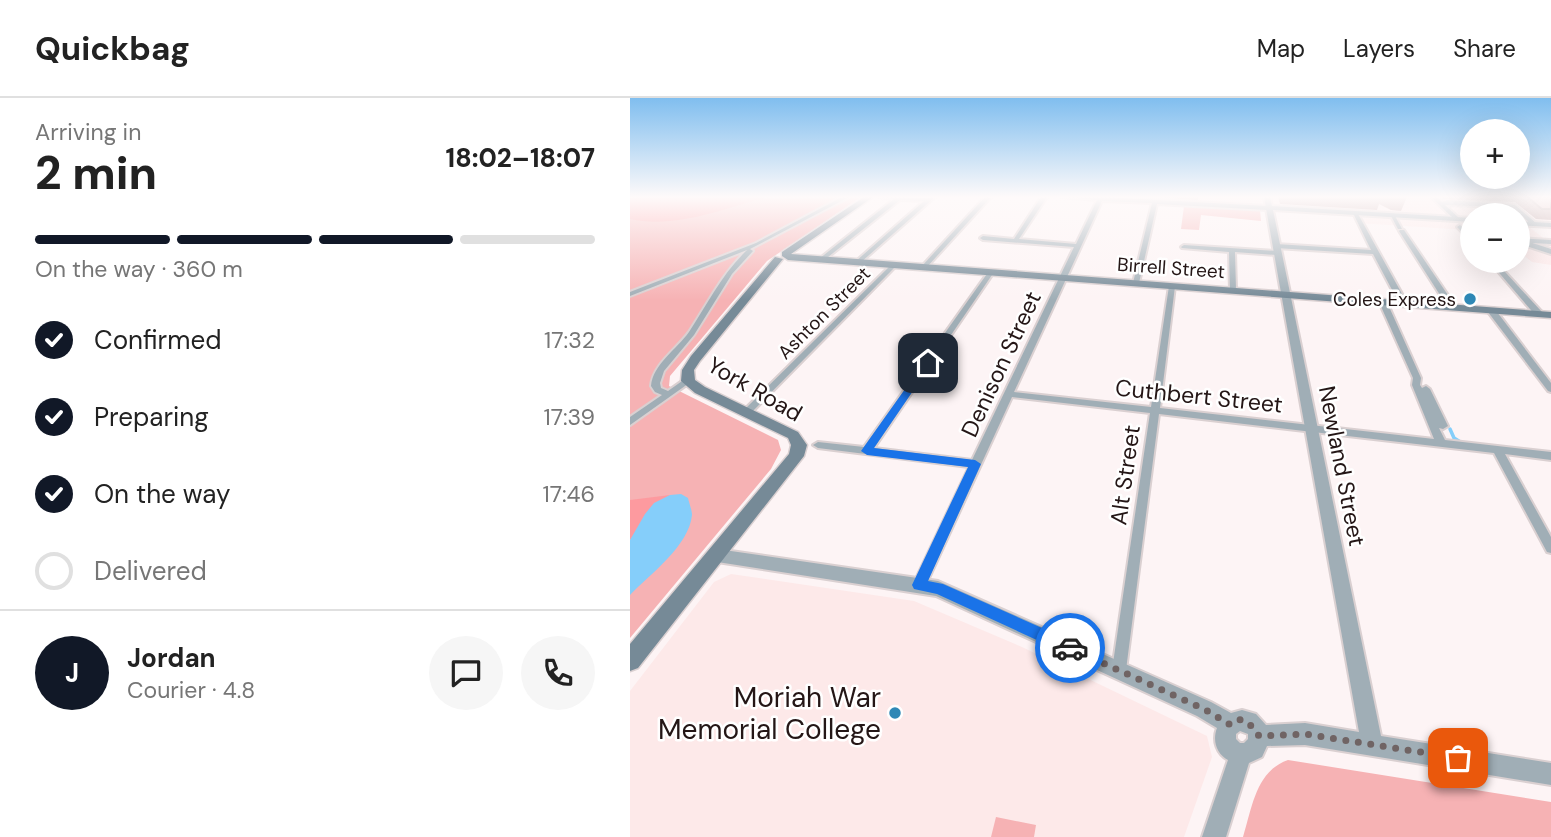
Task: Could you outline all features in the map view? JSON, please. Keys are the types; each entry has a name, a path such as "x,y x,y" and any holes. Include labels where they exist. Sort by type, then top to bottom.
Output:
{"main road":[{"name":"York Road","path":"630,661 792,462 798,451 799,445 793,435 688,382 688,370 784,257 820,231"},
{"name":"Birrell Street","path":"784,257 1545,314"}],"street":[{"path":"630,294 758,244 781,231"},
{"path":"821,260 857,231"},
{"path":"858,262 893,231"},
{"path":"924,267 956,231"},
{"path":"1016,241 1022,231"},
{"name":"Denison Street","path":"919,585 1086,231"},
{"path":"1136,283 1148,231"},
{"name":"Newland Street","path":"1273,231 1372,744"},
{"path":"1364,231 1403,303"},
{"path":"1403,231 1452,307"},
{"path":"983,238 1079,246"},
{"path":"1530,241 1551,242"},
{"path":"668,394 659,391 656,386 655,381 661,370 683,345 731,270 758,244"},
{"path":"1530,245 1551,252"},
{"path":"1184,247 1375,252"},
{"path":"1232,250 1233,290"},
{"name":"Ashton Street","path":"746,413 894,265"},
{"path":"867,451 991,272"},
{"path":"1504,273 1545,314"},
{"name":"Alt Street","path":"1119,670 1172,286"},
{"path":"1383,302 1417,378 1424,386 1443,426"},
{"path":"1491,310 1551,389"},
{"path":"1417,378 1416,385 1441,443"},
{"path":"630,422 688,382"},
{"name":"Cuthbert Street","path":"1009,394 1551,456"},
{"path":"818,445 975,464"},
{"path":"1498,451 1551,548"},
{"path":"716,556 938,589 1204,709 1229,724"},
{"path":"1229,724 1237,719 1248,722 1259,736"},
{"path":"1229,724 1227,741 1241,754"},
{"path":"1259,736 1305,734 1551,774"},
{"path":"1241,754 1255,751 1259,736"},
{"path":"1214,837 1241,754"}],"shaded area":[{"path":"630,231 810,231 767,261 670,376 669,386 778,440 781,450 771,469 630,638"},
{"path":"1530,231 1535,231 1551,244 1551,265 1532,262"},
{"path":"670,495 651,509 630,540 630,500"},
{"name":"Moriah War Memorial College","path":"731,574 914,601 1022,647 1207,736 1212,757 1184,837 630,837 630,691 714,582"},
{"path":"1288,760 1551,802 1551,837 1243,837 1262,782 1277,765"},
{"path":"996,817 1036,825 1034,837 991,837"}],"water":[{"path":"681,494 688,498 692,515 684,538 667,559 630,595 630,540 654,503 670,495"}],"waterway":[{"path":"1450,429 1454,438 1462,443"}],"way so far":[{"path":"1070,648 1204,709 1229,724 1237,719 1248,722 1259,736 1271,733 1305,734 1458,758"}],"place":[{"name":"Coles Express","path":"1470,299"},
{"name":"Moriah War Memorial College","path":"895,713"}],"route":[{"path":"928,363 867,451 975,464 919,585 938,589 1070,648"}]}
